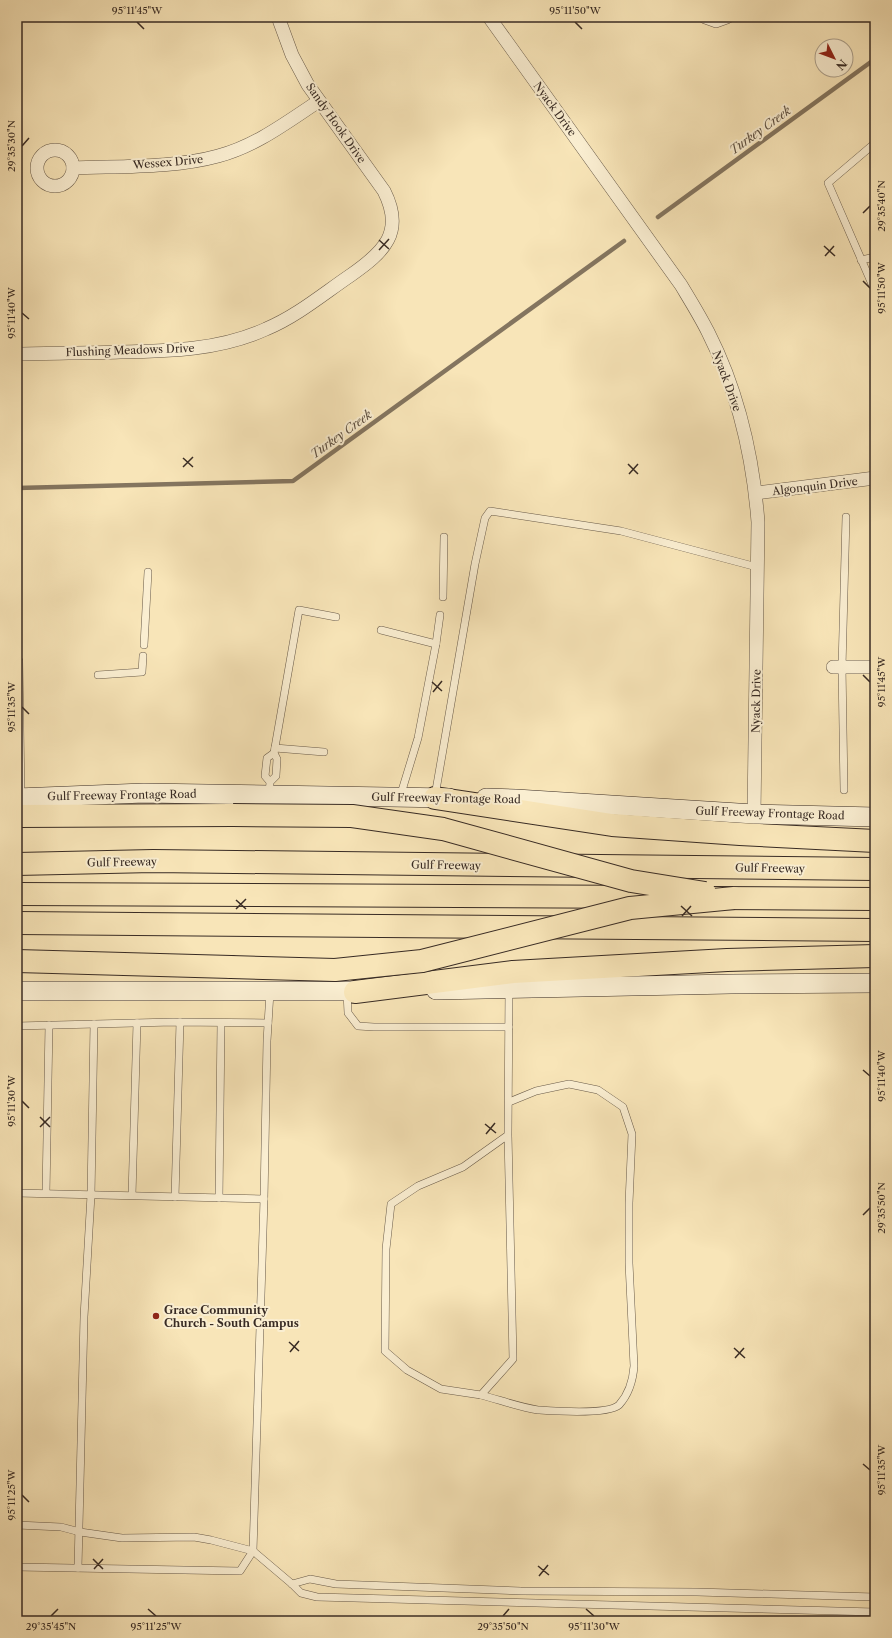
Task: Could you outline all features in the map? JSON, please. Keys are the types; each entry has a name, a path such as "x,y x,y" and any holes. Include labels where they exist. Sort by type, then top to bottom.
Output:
{"highway":[{"path":"435,798 612,825 740,834 875,841"},
{"path":"18,804 233,815 352,816 443,830 631,881 734,898"},
{"name":"Gulf Freeway","path":"17,864 154,861 875,869"},
{"path":"17,894 875,899"},
{"path":"17,961 335,970 422,961 630,908 734,898"},
{"path":"17,923 875,930"},
{"path":"351,992 514,972 727,960 875,956"}],"main road":[{"name":"Gulf Freeway Frontage Road","path":"18,804 144,793 269,789 400,797 516,799 754,814 875,817"},
{"path":"17,991 351,992 731,984 875,983"}],"street":[{"name":"Sandy Hook Drive","path":"278,17 292,54 308,85 384,191 392,210 392,226"},
{"name":"Nyack Drive","path":"489,17 681,285 704,326 720,359 740,415 756,493 758,522 754,814"},
{"path":"705,17 716,21 727,17"},
{"name":"Wessex Drive","path":"73,168 180,163 219,156 256,141 319,101"},
{"name":"Flushing Meadows Drive","path":"17,354 188,349 228,343 249,336 267,329 300,311 368,263 386,242 392,226"},
{"name":"Algonquin Drive","path":"756,493 875,478"},
{"path":"837,667 875,666"}],"lane":[{"path":"875,143 828,183 875,291"},
{"path":"861,260 875,257"},
{"path":"435,798 474,564 485,518 490,512 621,531 757,567"},
{"path":"844,790 837,667 846,517"},
{"path":"443,597 444,537"},
{"path":"144,645 148,572"},
{"path":"269,789 276,776 277,760 274,751 300,610 336,617"},
{"path":"400,797 418,738 440,615"},
{"path":"380,630 436,644"},
{"path":"98,675 142,672 143,656"},
{"path":"18,804 19,661"},
{"path":"274,751 324,752"},
{"path":"269,789 265,776 268,758 274,751"},
{"path":"481,1395 513,1359 508,1135 510,988"},
{"path":"17,1567 240,1571 253,1551 270,992"},
{"path":"351,992 348,1013 358,1026 509,1027"},
{"path":"17,1026 180,1022 268,1023"},
{"path":"175,1197 180,1022"},
{"path":"132,1196 137,1023"},
{"path":"220,1198 221,1023"},
{"path":"78,1568 84,1317 91,1195 94,1024"},
{"path":"46,1193 50,1025"},
{"path":"508,1135 463,1167 418,1186 391,1204 386,1249 385,1351 407,1370 442,1389 481,1395 537,1410 600,1412 618,1406 628,1392 633,1379 634,1366 629,1263 629,1195 632,1134 623,1107 598,1090 569,1084 536,1091 509,1102"},
{"path":"17,1193 264,1199"},
{"path":"17,1525 61,1527 80,1532 122,1538 194,1537 211,1540 253,1551 301,1593 317,1597 875,1612"},
{"path":"292,1584 310,1579 336,1584 521,1591 697,1592 875,1597"},
{"path":"596,1592 597,1604"},
{"path":"828,1610 831,1596"}],"waterway":[{"name":"Turkey Creek","path":"658,217 875,59"},
{"name":"Turkey Creek","path":"17,488 293,481 624,241"}],"place":[{"name":"Grace Community Church - South Campus","path":"156,1316"}]}
